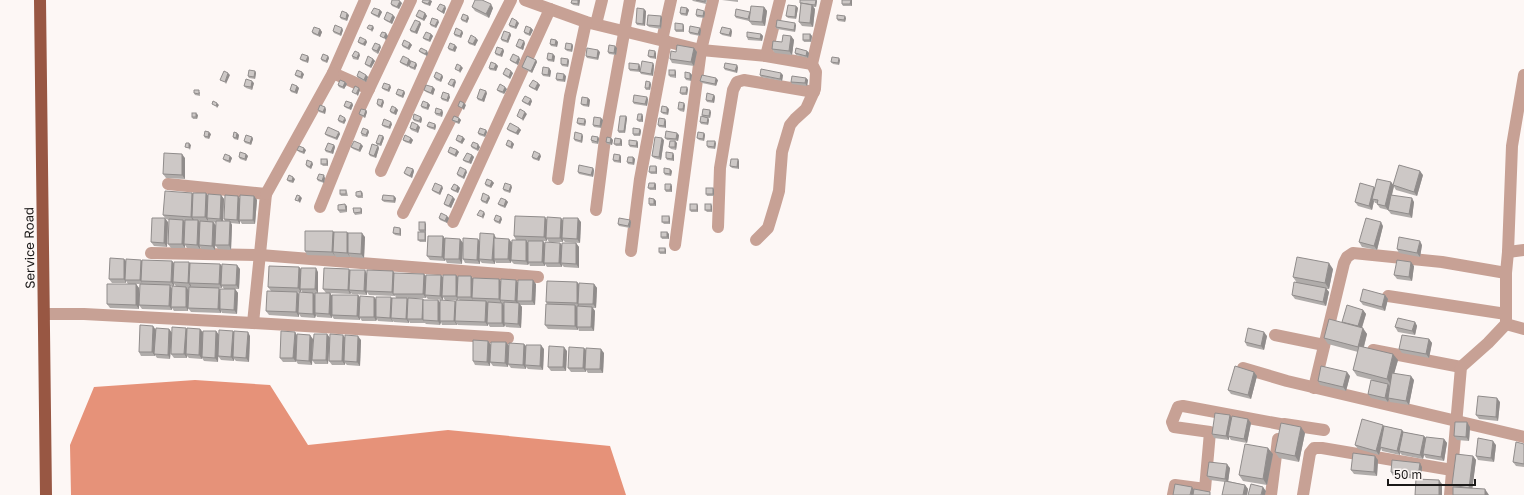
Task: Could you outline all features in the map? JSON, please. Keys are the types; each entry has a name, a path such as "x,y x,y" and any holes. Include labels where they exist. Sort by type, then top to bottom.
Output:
{"main road":[{"name":"Service Road","path":"40,0 46,495"}],"street":[{"path":"253,323 266,194 333,73 365,0"},
{"path":"320,207 369,89 411,0"},
{"path":"381,171 458,0"},
{"path":"402,213 511,0"},
{"path":"525,0 555,6 591,23 701,50 766,56 812,64"},
{"path":"558,179 570,96 591,23 602,0"},
{"path":"596,210 605,139 630,0"},
{"path":"632,251 640,179 671,0"},
{"path":"675,245 701,50 713,0"},
{"path":"766,56 780,0"},
{"path":"756,240 768,228 775,205 779,191 782,152 790,126 806,109 814,92 816,72 812,64 827,0"},
{"path":"453,222 555,6"},
{"path":"333,73 369,89"},
{"path":"1450,495 1461,367 1488,343 1506,319 1506,273 1512,146 1524,75"},
{"path":"718,227 720,168 733,90 737,82 744,80 814,92"},
{"path":"168,184 266,194"},
{"path":"1508,252 1524,250"},
{"path":"151,253 260,256 538,276"},
{"path":"1314,388 1344,263 1347,257 1353,253 1442,262 1506,273"},
{"path":"1388,296 1506,319 1524,329"},
{"path":"44,314 84,314 508,338"},
{"path":"1275,335 1324,346"},
{"path":"1368,349 1461,367"},
{"path":"1243,368 1314,388 1524,437"},
{"path":"1173,495 1175,485 1205,489 1210,432 1174,427 1172,422 1178,407 1184,406 1280,424 1324,430"},
{"path":"1271,495 1280,424"},
{"path":"1303,495 1310,453 1314,448 1322,448 1452,470"}],"shaded area":[{"path":"195,380 270,385 308,445 448,430 610,446 626,495 71,495 70,445 94,387"}],"building":[{"path":"392,0 400,1 397,7 391,4"},
{"path":"423,0 430,0 428,4 422,2"},
{"path":"475,0 482,0 491,4 486,14 472,7"},
{"path":"572,0 578,0 578,4 571,3"},
{"path":"800,0 816,0 815,5 800,3"},
{"path":"842,0 851,0 850,4 842,4"},
{"path":"801,3 812,5 810,23 799,22"},
{"path":"440,4 445,6 442,12 437,9"},
{"path":"788,5 796,6 795,17 786,16"},
{"path":"751,6 764,7 762,22 749,21"},
{"path":"681,7 687,8 686,14 680,13"},
{"path":"374,8 380,10 378,16 371,13"},
{"path":"637,8 644,9 643,24 636,23"},
{"path":"697,9 704,11 703,16 696,15"},
{"path":"736,9 750,12 748,19 735,16"},
{"path":"419,10 425,13 423,19 416,16"},
{"path":"342,11 347,13 346,19 340,17"},
{"path":"387,12 393,15 390,22 384,19"},
{"path":"463,14 468,16 466,21 461,19"},
{"path":"648,15 661,16 660,26 647,25"},
{"path":"837,15 845,16 844,20 837,19"},
{"path":"432,18 438,20 435,26 430,24"},
{"path":"512,18 517,21 515,27 509,25"},
{"path":"415,20 420,22 415,32 410,30"},
{"path":"777,20 795,23 794,30 776,27"},
{"path":"675,23 683,24 683,30 675,30"},
{"path":"335,25 342,28 340,34 333,31"},
{"path":"369,25 373,26 371,30 367,28"},
{"path":"526,26 531,28 529,34 524,32"},
{"path":"690,26 700,28 698,34 689,32"},
{"path":"314,27 320,29 318,35 312,32"},
{"path":"722,27 731,29 729,35 720,33"},
{"path":"456,28 462,31 460,36 454,34"},
{"path":"504,31 510,33 507,41 501,39"},
{"path":"382,32 386,33 384,38 380,36"},
{"path":"426,32 431,34 429,40 423,38"},
{"path":"747,32 761,34 760,39 747,37"},
{"path":"803,34 810,34 810,40 803,40"},
{"path":"471,35 476,38 473,44 468,42"},
{"path":"783,35 791,36 789,51 772,49 773,41 782,42"},
{"path":"360,37 366,40 363,44 358,42"},
{"path":"519,39 524,41 521,48 516,46"},
{"path":"551,39 556,40 555,45 550,44"},
{"path":"404,40 410,43 408,48 402,45"},
{"path":"375,43 380,45 377,51 372,49"},
{"path":"450,43 455,45 453,50 448,48"},
{"path":"566,43 572,44 571,50 565,49"},
{"path":"609,45 615,46 614,53 608,52"},
{"path":"677,45 694,48 691,62 670,59 671,51 676,52"},
{"path":"497,47 503,49 500,55 495,53"},
{"path":"421,48 427,51 425,54 419,51"},
{"path":"587,48 598,50 597,58 586,56"},
{"path":"796,48 807,51 806,56 795,53"},
{"path":"649,50 655,51 654,57 648,56"},
{"path":"355,51 359,53 357,58 352,56"},
{"path":"548,53 553,54 552,60 547,59"},
{"path":"302,54 308,56 306,61 300,59"},
{"path":"323,54 328,56 326,61 321,59"},
{"path":"513,54 519,57 516,63 510,60"},
{"path":"368,56 373,59 370,66 365,64"},
{"path":"403,56 409,59 407,65 400,62"},
{"path":"527,56 536,60 531,71 522,67"},
{"path":"832,57 839,58 838,63 831,62"},
{"path":"561,58 568,59 567,65 561,64"},
{"path":"411,61 416,63 414,68 409,66"},
{"path":"642,61 653,63 651,74 640,72"},
{"path":"491,62 496,64 494,69 489,68"},
{"path":"629,63 639,64 638,70 629,69"},
{"path":"725,63 737,65 735,71 724,68"},
{"path":"457,64 461,66 459,71 455,69"},
{"path":"543,67 549,68 548,75 542,74"},
{"path":"506,68 511,71 509,77 503,74"},
{"path":"761,69 781,73 780,79 760,75"},
{"path":"249,70 255,71 254,77 248,76"},
{"path":"297,70 302,72 301,77 295,75"},
{"path":"669,70 675,70 675,75 669,75"},
{"path":"224,71 228,73 225,82 220,80"},
{"path":"359,71 366,75 364,80 357,76"},
{"path":"436,72 442,75 440,80 434,77"},
{"path":"685,72 690,73 690,79 685,78"},
{"path":"557,73 564,74 563,80 556,79"},
{"path":"702,75 716,78 715,84 700,81"},
{"path":"792,76 806,78 805,83 791,82"},
{"path":"246,79 252,81 251,87 244,86"},
{"path":"451,79 455,80 452,86 448,84"},
{"path":"340,80 345,82 343,87 338,85"},
{"path":"533,80 538,83 535,89 529,86"},
{"path":"646,81 650,82 649,88 645,88"},
{"path":"384,83 390,85 388,90 382,88"},
{"path":"292,84 297,86 295,92 290,90"},
{"path":"500,84 505,87 503,92 497,90"},
{"path":"426,85 433,87 431,93 424,90"},
{"path":"355,86 359,88 356,94 352,92"},
{"path":"681,87 687,87 686,93 680,93"},
{"path":"398,89 404,91 402,96 396,94"},
{"path":"480,89 486,91 482,100 477,98"},
{"path":"194,90 199,90 199,94 194,93"},
{"path":"443,92 449,94 447,100 441,98"},
{"path":"707,93 714,95 712,101 706,100"},
{"path":"634,95 647,97 645,104 633,102"},
{"path":"525,96 531,99 528,104 522,101"},
{"path":"582,97 588,98 587,105 581,104"},
{"path":"378,99 383,100 381,106 377,104"},
{"path":"213,101 217,103 216,106 212,104"},
{"path":"346,101 352,103 349,108 344,106"},
{"path":"423,101 428,103 427,108 421,106"},
{"path":"460,101 464,103 462,108 458,106"},
{"path":"679,102 684,103 683,109 678,109"},
{"path":"320,105 325,107 323,112 318,110"},
{"path":"392,106 396,108 394,113 390,111"},
{"path":"662,106 667,107 667,113 661,112"},
{"path":"436,108 442,110 440,114 435,113"},
{"path":"361,109 366,110 364,116 359,114"},
{"path":"520,109 525,112 522,119 517,116"},
{"path":"703,109 710,110 709,116 702,115"},
{"path":"192,113 196,113 196,117 192,117"},
{"path":"414,114 421,117 419,121 413,119"},
{"path":"638,114 642,114 641,120 637,120"},
{"path":"340,115 345,118 343,122 338,120"},
{"path":"454,116 459,118 458,122 452,120"},
{"path":"620,116 626,116 624,131 618,131"},
{"path":"701,116 708,118 707,123 700,122"},
{"path":"594,117 601,118 600,126 593,125"},
{"path":"578,118 585,119 584,124 577,123"},
{"path":"659,118 665,119 664,126 658,125"},
{"path":"384,119 391,122 389,127 382,125"},
{"path":"412,122 418,125 416,130 410,128"},
{"path":"429,122 435,124 434,128 427,126"},
{"path":"510,123 519,128 516,133 507,129"},
{"path":"328,127 339,132 336,138 325,134"},
{"path":"363,128 368,130 366,135 361,133"},
{"path":"480,128 486,130 484,135 478,133"},
{"path":"633,128 640,129 639,134 633,134"},
{"path":"205,131 209,132 208,137 204,136"},
{"path":"666,131 677,133 676,139 665,138"},
{"path":"234,132 237,133 236,138 233,137"},
{"path":"575,132 582,134 581,141 574,139"},
{"path":"698,132 704,133 703,139 697,138"},
{"path":"246,135 252,137 250,143 244,141"},
{"path":"379,135 383,136 380,144 376,143"},
{"path":"405,135 411,138 409,142 403,140"},
{"path":"458,135 463,137 461,142 456,140"},
{"path":"592,136 598,137 597,142 591,140"},
{"path":"607,137 611,138 610,143 606,142"},
{"path":"655,137 662,138 659,157 652,156"},
{"path":"615,138 621,139 620,144 614,144"},
{"path":"508,140 512,142 511,147 506,145"},
{"path":"629,140 637,141 636,146 629,145"},
{"path":"354,141 361,144 359,150 351,147"},
{"path":"670,141 675,141 675,147 669,147"},
{"path":"707,141 715,141 714,147 707,146"},
{"path":"473,142 478,144 477,149 471,146"},
{"path":"186,143 189,143 189,148 185,147"},
{"path":"328,143 334,145 331,152 325,150"},
{"path":"372,144 378,146 374,156 369,154"},
{"path":"299,146 304,148 303,152 297,150"},
{"path":"450,147 457,150 455,155 448,152"},
{"path":"534,151 540,154 537,159 532,157"},
{"path":"240,152 246,154 245,159 239,157"},
{"path":"666,152 673,153 672,159 666,158"},
{"path":"164,153 182,154 182,175 163,174"},
{"path":"467,153 472,155 469,162 463,160"},
{"path":"225,154 230,156 229,161 223,159"},
{"path":"614,154 620,155 619,161 613,160"},
{"path":"628,157 633,157 633,163 627,162"},
{"path":"321,159 327,159 327,164 321,164"},
{"path":"731,159 738,159 737,167 730,166"},
{"path":"307,160 312,162 310,167 306,165"},
{"path":"579,165 593,168 591,175 578,172"},
{"path":"1399,165 1420,171 1414,192 1393,185"},
{"path":"650,166 656,166 656,172 649,172"},
{"path":"407,167 413,169 410,176 404,173"},
{"path":"460,167 466,170 463,177 457,174"},
{"path":"664,168 670,169 670,174 664,173"},
{"path":"319,174 324,175 322,181 317,179"},
{"path":"289,175 293,177 292,181 287,180"},
{"path":"487,179 492,181 490,186 485,184"},
{"path":"1377,179 1391,182 1385,206 1377,204 1378,200 1372,199"},
{"path":"435,183 442,186 439,193 432,190"},
{"path":"505,183 511,185 509,191 503,189"},
{"path":"649,183 655,183 654,188 648,188"},
{"path":"1360,183 1374,187 1369,206 1355,202"},
{"path":"454,184 458,186 456,191 451,189"},
{"path":"665,184 671,184 670,190 665,190"},
{"path":"706,188 713,188 713,194 706,194"},
{"path":"340,190 346,190 346,194 340,194"},
{"path":"165,191 192,193 191,217 163,215"},
{"path":"361,191 362,196 356,196 356,192"},
{"path":"193,193 206,193 205,217 192,217"},
{"path":"483,193 489,196 486,202 481,200"},
{"path":"208,194 221,195 220,219 207,218"},
{"path":"448,194 453,197 449,206 444,204"},
{"path":"225,195 238,196 237,220 224,219"},
{"path":"240,195 254,196 253,220 239,220"},
{"path":"297,195 300,196 298,201 295,200"},
{"path":"383,195 394,196 394,201 382,200"},
{"path":"1391,195 1412,198 1409,214 1388,210"},
{"path":"501,198 506,200 504,206 498,204"},
{"path":"649,198 654,199 654,204 649,204"},
{"path":"345,204 346,210 338,210 338,205"},
{"path":"690,204 697,204 697,210 690,210"},
{"path":"705,204 711,204 711,210 705,210"},
{"path":"353,208 361,208 361,212 354,213"},
{"path":"480,210 484,212 482,217 477,215"},
{"path":"441,213 447,216 445,221 439,218"},
{"path":"496,215 501,217 499,222 494,220"},
{"path":"515,216 545,217 544,237 514,236"},
{"path":"662,216 669,216 669,222 662,222"},
{"path":"547,217 561,218 560,238 546,238"},
{"path":"152,218 165,218 164,243 151,242"},
{"path":"563,218 578,218 577,239 562,238"},
{"path":"619,218 630,220 628,226 618,224"},
{"path":"1366,218 1381,222 1374,246 1359,242"},
{"path":"169,219 183,220 182,244 168,244"},
{"path":"185,220 198,220 197,245 184,244"},
{"path":"200,221 213,222 212,246 199,245"},
{"path":"216,221 230,221 229,245 215,245"},
{"path":"419,222 425,222 425,230 419,230"},
{"path":"394,227 400,228 400,234 393,233"},
{"path":"305,231 333,231 332,252 305,251"},
{"path":"334,232 347,232 347,253 333,252"},
{"path":"418,232 425,232 425,240 418,240"},
{"path":"661,232 667,232 667,237 661,237"},
{"path":"348,233 362,233 361,254 348,253"},
{"path":"480,233 494,234 492,260 479,259"},
{"path":"428,236 443,236 442,257 427,256"},
{"path":"1399,237 1420,241 1417,253 1397,249"},
{"path":"445,238 460,239 459,259 444,259"},
{"path":"463,238 478,239 477,260 463,259"},
{"path":"494,238 509,239 508,259 494,259"},
{"path":"512,240 526,240 526,261 511,260"},
{"path":"528,241 543,241 542,262 528,262"},
{"path":"545,242 560,243 559,263 544,263"},
{"path":"562,243 576,243 576,264 561,263"},
{"path":"659,248 665,248 665,252 659,252"},
{"path":"1297,257 1329,263 1325,283 1293,277"},
{"path":"110,258 124,259 124,279 109,279"},
{"path":"126,259 141,260 140,280 125,280"},
{"path":"142,260 172,261 171,282 141,281"},
{"path":"1397,260 1411,262 1409,277 1394,275"},
{"path":"174,262 189,262 188,283 173,282"},
{"path":"190,263 220,264 219,284 189,283"},
{"path":"222,264 237,265 236,285 221,285"},
{"path":"269,266 299,267 298,288 268,287"},
{"path":"301,268 316,268 315,289 300,289"},
{"path":"324,268 349,269 348,290 323,289"},
{"path":"350,270 365,270 364,291 349,290"},
{"path":"367,270 393,271 392,292 366,291"},
{"path":"394,273 424,274 423,294 393,294"},
{"path":"426,275 441,275 440,296 425,295"},
{"path":"443,275 456,275 456,296 442,296"},
{"path":"458,276 471,276 471,297 457,297"},
{"path":"473,278 499,279 499,299 472,298"},
{"path":"501,279 516,280 515,301 500,300"},
{"path":"518,280 533,280 532,301 517,301"},
{"path":"547,281 577,282 577,303 546,302"},
{"path":"1294,282 1326,288 1323,302 1292,295"},
{"path":"579,283 594,284 593,304 578,304"},
{"path":"107,284 136,284 136,305 107,304"},
{"path":"140,284 170,285 169,306 139,305"},
{"path":"172,286 186,287 186,307 171,307"},
{"path":"189,287 219,288 218,309 188,308"},
{"path":"220,289 235,289 234,310 220,309"},
{"path":"1363,289 1385,295 1382,307 1360,301"},
{"path":"267,291 297,292 296,312 266,311"},
{"path":"299,292 313,293 313,314 298,313"},
{"path":"315,293 330,293 329,314 315,313"},
{"path":"332,295 358,295 357,316 332,315"},
{"path":"360,296 374,297 374,317 359,317"},
{"path":"376,297 391,297 390,318 376,317"},
{"path":"392,298 407,298 406,319 391,318"},
{"path":"408,298 423,299 422,319 407,319"},
{"path":"423,300 438,300 438,321 423,320"},
{"path":"440,300 455,301 454,321 440,321"},
{"path":"456,300 486,301 485,322 455,321"},
{"path":"488,302 502,303 502,323 487,323"},
{"path":"504,302 519,303 518,324 504,323"},
{"path":"546,304 575,305 575,326 545,325"},
{"path":"1347,305 1363,310 1358,326 1342,322"},
{"path":"577,306 592,307 591,327 577,327"},
{"path":"1398,318 1415,322 1412,331 1395,327"},
{"path":"1329,319 1363,328 1358,347 1324,338"},
{"path":"140,325 153,326 152,352 139,352"},
{"path":"172,327 186,328 184,354 171,354"},
{"path":"156,328 169,329 168,355 154,354"},
{"path":"187,328 200,329 199,355 186,354"},
{"path":"1248,328 1264,332 1261,346 1245,342"},
{"path":"219,330 233,331 231,357 218,356"},
{"path":"203,331 216,331 215,358 202,357"},
{"path":"234,331 248,332 246,358 233,357"},
{"path":"281,331 295,332 293,358 280,358"},
{"path":"297,334 310,335 309,361 296,360"},
{"path":"314,334 327,334 326,360 312,360"},
{"path":"330,334 343,335 342,361 329,361"},
{"path":"345,335 358,336 357,362 344,361"},
{"path":"1402,335 1429,339 1426,354 1399,349"},
{"path":"473,340 488,341 487,362 473,361"},
{"path":"491,342 506,342 505,363 490,362"},
{"path":"509,343 524,344 523,365 508,364"},
{"path":"526,345 541,345 540,366 525,365"},
{"path":"549,346 564,347 563,367 548,367"},
{"path":"1359,346 1393,354 1387,379 1353,370"},
{"path":"569,347 584,348 583,368 568,368"},
{"path":"586,348 601,349 600,369 585,369"},
{"path":"1235,366 1254,372 1248,395 1228,390"},
{"path":"1321,366 1347,372 1343,387 1318,381"},
{"path":"1392,373 1411,376 1406,401 1388,398"},
{"path":"1371,380 1388,384 1385,398 1368,394"},
{"path":"1478,396 1497,398 1496,417 1476,415"},
{"path":"1215,413 1230,415 1226,436 1212,434"},
{"path":"1232,416 1248,419 1244,439 1228,436"},
{"path":"1362,419 1383,425 1376,451 1355,445"},
{"path":"1455,422 1467,422 1466,437 1454,436"},
{"path":"1281,423 1301,427 1295,456 1275,452"},
{"path":"1384,426 1402,430 1397,451 1380,447"},
{"path":"1403,432 1424,436 1420,455 1399,451"},
{"path":"1426,437 1444,439 1441,457 1423,454"},
{"path":"1478,438 1493,441 1491,458 1476,456"},
{"path":"1516,442 1524,444 1524,464 1513,462"},
{"path":"1245,444 1268,448 1263,479 1239,475"},
{"path":"1353,453 1375,456 1374,472 1351,470"},
{"path":"1456,454 1473,456 1469,488 1452,485"},
{"path":"1392,460 1420,463 1418,476 1391,472"},
{"path":"1209,462 1227,464 1225,479 1207,476"},
{"path":"1416,479 1439,480 1439,495 1415,495"},
{"path":"1225,481 1245,485 1243,495 1222,495"},
{"path":"1175,484 1192,487 1190,495 1173,495"},
{"path":"1251,484 1263,487 1261,495 1248,495"},
{"path":"1453,487 1485,489 1485,495 1453,495"},
{"path":"1194,489 1210,492 1210,495 1193,495"}]}
